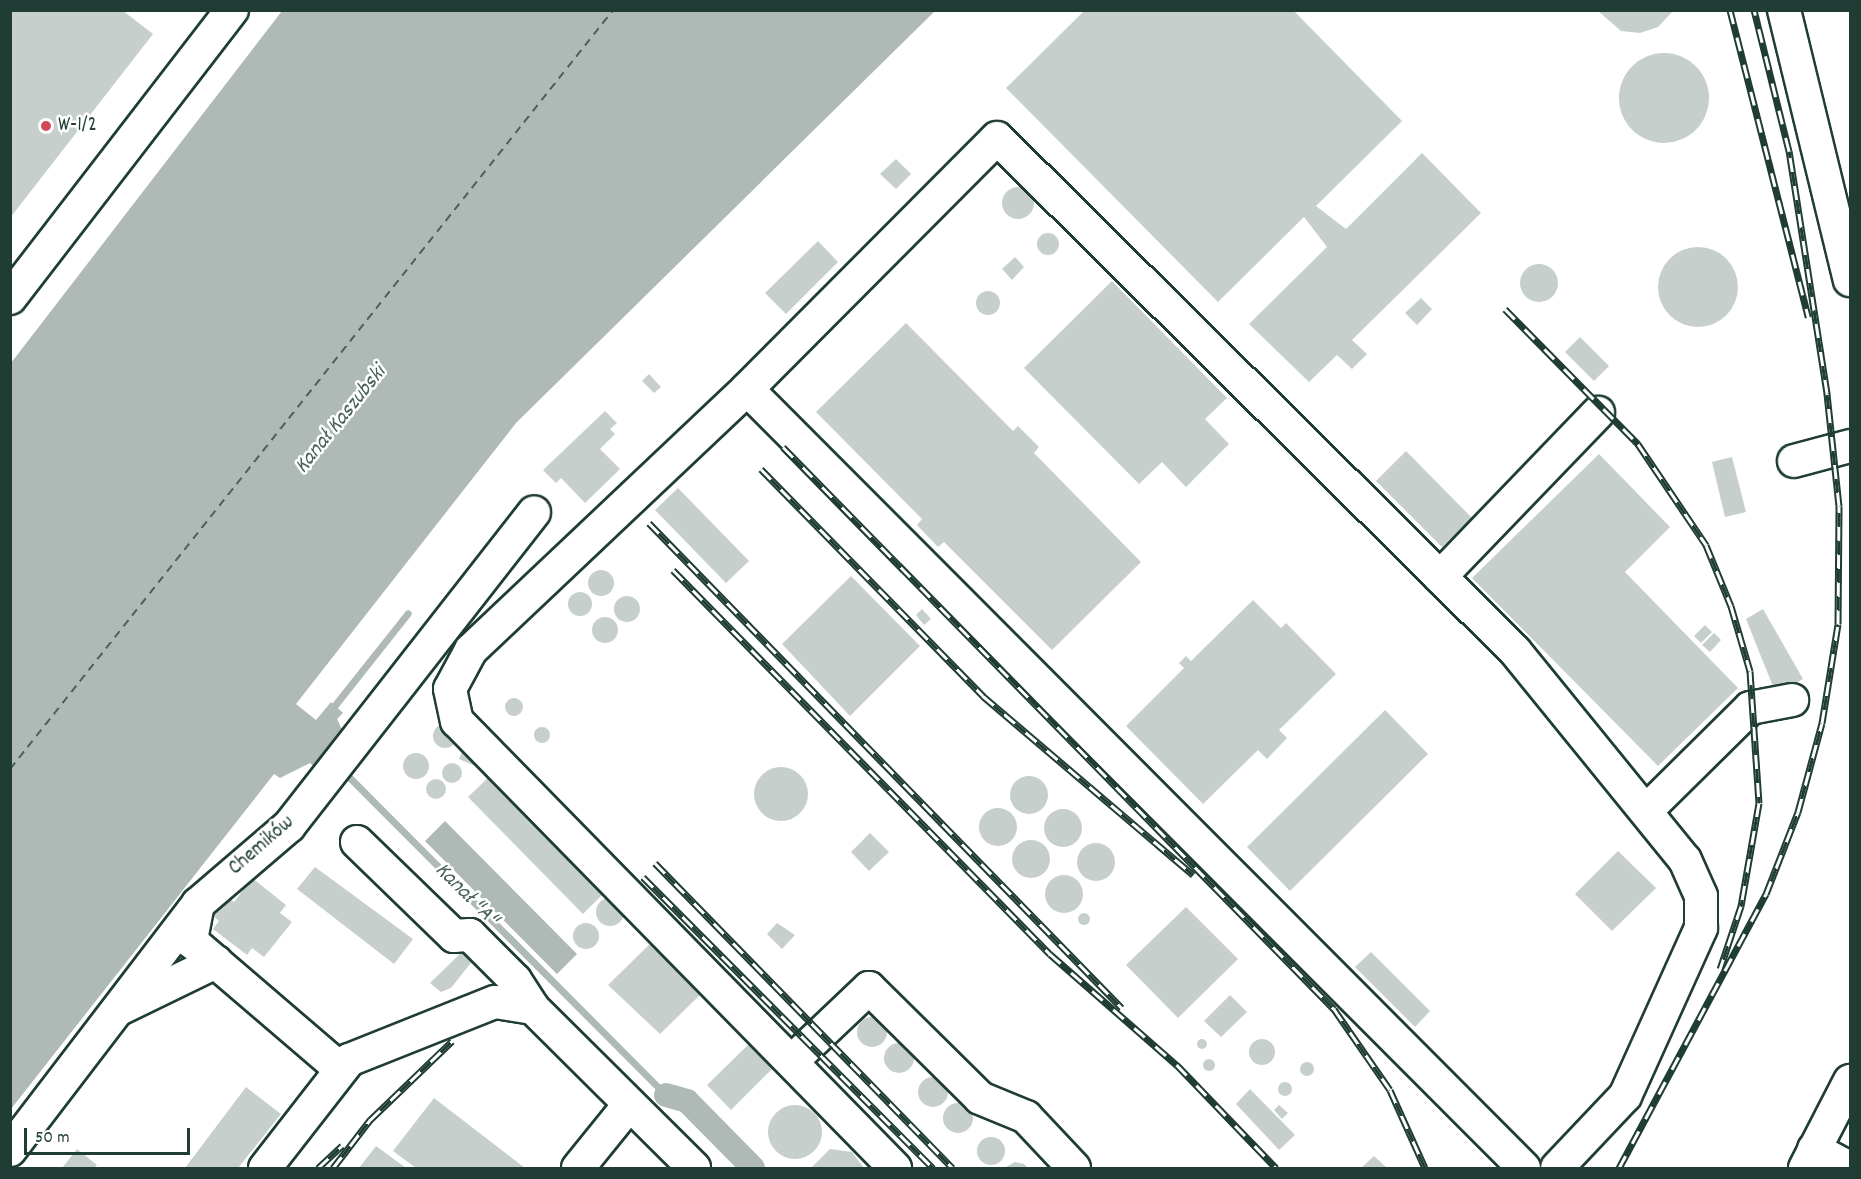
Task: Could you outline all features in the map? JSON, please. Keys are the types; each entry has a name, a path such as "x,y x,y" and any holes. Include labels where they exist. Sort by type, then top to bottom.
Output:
{"street":[{"path":"14,284 232,10"},
{"path":"1784,10 1851,280"},
{"path":"895,1168 457,721 450,689 471,650 747,389 997,138 1515,651 1685,860 1701,897 1701,928 1625,1096 1557,1168"},
{"path":"747,389 1524,1168"},
{"path":"1440,577 1598,413"},
{"path":"1794,461 1851,446"},
{"name":"Chemików","path":"10,1150 198,904 289,826 534,512"},
{"path":"1646,812 1750,708 1792,700"},
{"path":"357,842 454,936 470,935 515,980 533,1008 694,1168"},
{"path":"198,904 191,941 339,1068"},
{"path":"113,1013 216,962"},
{"path":"792,1061 869,988 980,1098 1026,1117 1074,1168"},
{"path":"265,1168 339,1068 468,1010 495,1002 533,1008"},
{"path":"1849,1167 1810,1159 1851,1081"},
{"path":"578,1168 629,1105"}],"water":[{"name":"Kanał Kaszubski","path":"282,11 935,11 516,423 296,704 316,720 331,702 343,713 337,719 344,734 318,770 310,763 280,778 274,774 11,1109 11,363"},
{"path":"445,821 577,954 557,974 425,841"}],"building":[{"name":"W-1/2","path":"10,10 122,10 153,34 10,218"},
{"path":"1085,10 1293,10 1402,121 1316,206 1346,229 1422,153 1481,213 1352,340 1367,354 1352,369 1337,355 1309,382 1249,324 1327,247 1304,217 1218,302 1006,88"},
{"path":"1597,10 1674,10 1658,27 1640,33 1621,31"},
{"path":"1664,53 1681,56 1696,66 1706,81 1709,98 1706,115 1696,130 1681,140 1664,143 1647,140 1632,130 1622,115 1619,98 1622,81 1632,66 1647,56"},
{"path":"896,159 911,174 896,189 880,174"},
{"path":"1018,187 1030,191 1034,203 1030,215 1018,219 1006,215 1002,203 1006,191"},
{"path":"1048,233 1056,236 1059,244 1056,252 1048,255 1040,252 1037,244 1040,236"},
{"path":"818,241 838,262 786,314 765,293"},
{"path":"1698,247 1713,250 1726,259 1735,272 1738,287 1735,302 1726,315 1713,324 1698,327 1683,324 1670,315 1661,302 1658,287 1661,272 1670,259 1683,250"},
{"path":"1015,257 1024,267 1012,280 1002,269"},
{"path":"1539,264 1546,265 1552,270 1557,276 1557,290 1552,296 1546,301 1539,302 1532,301 1526,296 1521,290 1520,283 1521,276 1526,270 1532,265"},
{"path":"1112,281 1227,398 1205,419 1229,444 1186,487 1162,462 1139,484 1024,368"},
{"path":"988,291 996,295 1000,303 996,311 988,315 980,311 976,303 980,295"},
{"path":"1421,298 1432,309 1417,325 1405,313"},
{"path":"906,323 1013,431 1018,426 1039,447 1034,453 1141,562 1052,650 944,542 938,547 917,525 922,519 816,412"},
{"path":"1580,337 1609,366 1594,381 1565,352"},
{"path":"649,374 661,387 654,393 642,381"},
{"path":"605,411 617,423 610,429 615,434 600,449 620,469 585,503 561,478 556,483 543,470"},
{"path":"1406,451 1472,518 1442,547 1376,481"},
{"path":"1599,454 1670,527 1625,572 1738,688 1658,766 1472,578"},
{"path":"1732,457 1746,512 1725,517 1712,462"},
{"path":"678,488 749,561 726,583 655,510"},
{"path":"601,570 610,574 614,583 610,592 601,596 592,592 588,583 592,574"},
{"path":"851,576 920,646 850,716 782,644"},
{"path":"580,592 589,595 592,604 589,613 580,616 571,613 568,604 571,595"},
{"path":"627,596 636,600 640,609 636,618 627,622 618,618 614,609 618,600"},
{"path":"1253,600 1281,628 1286,623 1336,674 1279,730 1287,738 1267,759 1258,750 1203,804 1126,726 1184,668 1179,663 1186,656 1191,661"},
{"path":"922,609 931,619 924,625 916,615"},
{"path":"1763,609 1803,679 1776,694 1746,619"},
{"path":"605,617 614,621 618,630 614,639 605,643 596,639 592,630 596,621"},
{"path":"1705,625 1712,632 1701,643 1694,636"},
{"path":"1714,633 1721,640 1710,652 1702,645"},
{"path":"514,698 520,701 523,707 520,713 514,716 508,713 505,707 508,701"},
{"path":"1385,710 1428,754 1290,891 1247,847"},
{"path":"445,724 454,727 457,736 454,745 445,748 436,745 433,736 436,727"},
{"path":"539,727 545,727 550,735 548,741 539,743 534,738 534,732"},
{"path":"464,747 479,761 475,766 459,759"},
{"path":"416,753 425,757 429,766 425,775 416,779 407,775 403,766 407,757"},
{"path":"452,763 459,766 462,773 459,780 452,783 445,780 442,773 445,766"},
{"path":"781,767 791,769 800,775 806,784 808,794 806,804 800,813 791,819 781,821 771,819 762,813 756,804 754,794 756,784 762,775 771,769"},
{"path":"493,773 607,890 583,914 468,797"},
{"path":"1029,776 1042,782 1048,795 1042,808 1029,814 1016,808 1010,795 1016,782"},
{"path":"436,779 443,782 446,789 443,796 436,799 429,796 426,789 429,782"},
{"path":"998,808 1011,814 1017,827 1011,840 998,846 985,840 979,827 985,814"},
{"path":"1063,809 1076,815 1082,828 1076,841 1063,847 1050,841 1044,828 1050,815"},
{"path":"870,833 889,852 869,871 851,852"},
{"path":"1031,840 1044,846 1050,859 1044,872 1031,878 1018,872 1012,859 1018,846"},
{"path":"1096,843 1109,849 1115,862 1109,875 1096,881 1083,875 1077,862 1083,849"},
{"path":"1618,851 1656,888 1612,931 1575,894"},
{"path":"315,867 413,939 394,964 297,889"},
{"path":"1064,875 1077,881 1083,894 1077,907 1064,913 1051,907 1045,894 1051,881"},
{"path":"252,878 286,905 280,913 292,922 264,957 252,948 247,955 213,929 219,921 206,910 220,892 234,902"},
{"path":"610,898 620,902 624,912 620,922 610,926 600,922 596,912 600,902"},
{"path":"1186,907 1238,959 1178,1018 1126,965"},
{"path":"1084,913 1090,919 1084,925 1078,919"},
{"path":"586,923 596,926 599,936 596,946 586,949 576,946 573,936 576,926"},
{"path":"777,923 795,935 782,949 767,934"},
{"path":"656,938 704,991 660,1034 608,985"},
{"path":"467,947 477,955 451,988 441,992 430,983"},
{"path":"1371,952 1430,1011 1415,1027 1355,967"},
{"path":"1230,995 1247,1012 1221,1037 1204,1021"},
{"path":"872,1017 883,1021 887,1032 883,1043 872,1047 861,1043 857,1032 861,1021"},
{"path":"754,1039 778,1063 731,1110 707,1085"},
{"path":"1202,1039 1206,1040 1206,1048 1202,1049 1198,1048 1197,1044 1198,1040"},
{"path":"1262,1039 1271,1043 1275,1052 1271,1061 1262,1065 1253,1061 1249,1052 1253,1043"},
{"path":"899,1043 905,1044 913,1052 913,1064 905,1072 899,1073 893,1072 885,1064 884,1058 885,1052 893,1044"},
{"path":"1209,1059 1215,1065 1209,1071 1203,1065"},
{"path":"1304,1062 1310,1062 1314,1069 1310,1076 1304,1076 1300,1072 1300,1066"},
{"path":"933,1077 944,1081 948,1092 944,1103 933,1107 922,1103 918,1092 922,1081"},
{"path":"1282,1082 1288,1082 1292,1089 1288,1096 1282,1096 1278,1092 1278,1086"},
{"path":"246,1087 281,1114 238,1168 185,1168"},
{"path":"1250,1089 1295,1135 1279,1150 1236,1104"},
{"path":"434,1098 525,1168 416,1168 393,1151"},
{"path":"958,1103 968,1108 973,1118 968,1128 958,1133 948,1128 943,1118 948,1108"},
{"path":"790,1105 800,1105 810,1109 818,1117 822,1132 818,1147 810,1155 800,1159 790,1159 780,1155 772,1147 768,1137 768,1127 772,1117 780,1109"},
{"path":"1279,1105 1288,1113 1282,1119 1274,1110"},
{"path":"991,1137 1001,1141 1005,1151 1001,1161 991,1165 981,1161 977,1151 981,1141"},
{"path":"376,1146 406,1168 359,1168"},
{"path":"77,1149 97,1165 94,1168 62,1168"},
{"path":"830,1149 852,1152 864,1168 811,1168"},
{"path":"1374,1156 1387,1168 1361,1168"},
{"path":"1015,1162 1024,1164 1028,1168 1004,1168"}],"waterway":[{"path":"335,705 408,613"},
{"name":"Kanał \"A\"","path":"342,770 666,1095"},
{"name":"Kanał \"A\"","path":"666,1095 687,1101 753,1168"}],"ferry route":[{"path":"10,769 613,10"}],"railway":[{"path":"1730,10 1808,317"},
{"path":"1619,1168 1766,894 1798,812 1822,723 1838,624 1839,506 1827,393 1789,151 1754,10"},
{"path":"1505,309 1638,444 1706,545 1731,606 1750,671 1759,803 1741,906 1720,969"},
{"path":"783,447 1334,1009 1390,1090 1425,1168"},
{"path":"761,469 983,696 1193,875"},
{"path":"649,523 1122,1008"},
{"path":"673,570 1050,954 1177,1065 1276,1168"},
{"path":"655,863 953,1168"},
{"path":"643,877 933,1168"},
{"path":"333,1168 370,1120 452,1041"},
{"path":"318,1168 342,1146"}],"place":[{"name":"W-1/2","path":"46,126"}]}
